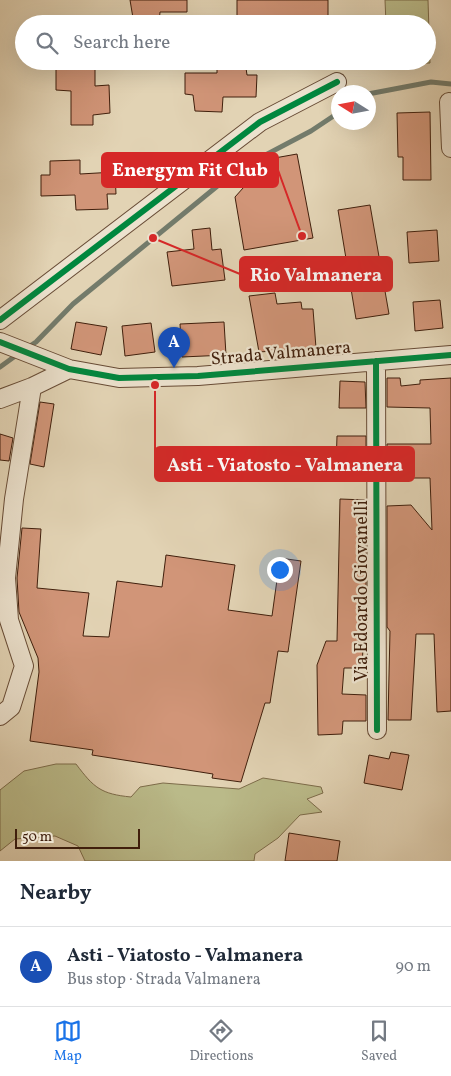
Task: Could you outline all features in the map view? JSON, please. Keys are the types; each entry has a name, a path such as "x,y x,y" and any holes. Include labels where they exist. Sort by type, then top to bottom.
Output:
{"street":[{"path":"0,320 260,122 337,82"},
{"path":"448,102 451,148"},
{"name":"Strada Valmanera","path":"3,343 69,369 119,378 198,376 451,355"},
{"name":"Via Edoardo Giovanelli","path":"376,361 377,730"},
{"path":"0,399 32,387 69,369"},
{"path":"0,716 11,707 24,666 5,619 6,578 13,509 32,387"}],"green space":[{"path":"385,0 428,0 428,15 386,15"},
{"path":"56,764 76,764 93,784 105,792 131,797 140,787 163,783 239,789 263,778 321,787 323,793 307,799 322,812 300,815 278,838 255,854 254,861 85,861 78,846 55,836 15,839 0,851 0,790 24,771"}],"building":[{"path":"130,0 187,0 187,12 132,15"},
{"path":"237,0 328,0 328,15 237,15"},
{"path":"56,70 95,70 95,86 109,85 110,113 93,115 93,125 71,125 71,91 56,90"},
{"path":"217,70 246,70 247,75 257,75 256,97 223,97 222,112 195,111 193,95 185,94 185,73 217,73"},
{"path":"430,112 431,180 403,180 403,157 398,157 397,113"},
{"path":"297,154 313,238 244,250 235,197 269,159"},
{"path":"80,160 80,174 115,172 116,194 107,194 108,209 76,210 75,195 41,196 41,175 50,175 50,161"},
{"path":"370,205 389,314 356,319 338,210"},
{"path":"210,228 212,250 221,249 225,280 172,286 167,252 194,249 192,230"},
{"path":"437,230 439,261 409,263 407,232"},
{"path":"275,293 277,304 301,302 302,309 313,309 316,348 259,352 249,296"},
{"path":"440,300 443,328 415,331 413,302"},
{"path":"76,322 107,327 101,355 71,349"},
{"path":"224,322 226,355 182,357 180,324"},
{"path":"151,323 155,352 125,356 122,326"},
{"path":"387,378 400,378 401,386 420,384 420,380 451,378 451,711 437,712 434,634 416,634 411,720 388,720 390,631 387,627 387,506 411,505 432,530 430,478 387,478 387,444 431,444 430,408 387,407"},
{"path":"340,381 365,382 366,408 339,408"},
{"path":"40,402 54,404 44,467 30,464"},
{"path":"0,434 13,438 9,461 0,460"},
{"path":"337,436 366,436 366,468 336,467"},
{"path":"340,499 366,500 366,627 364,627 362,668 344,668 342,694 366,695 366,721 343,721 342,734 318,735 317,665 326,641 337,641"},
{"path":"22,528 41,529 37,588 89,593 83,636 109,637 117,581 162,587 166,555 235,565 228,610 272,616 280,558 301,561 288,652 278,651 270,703 265,703 241,782 212,778 213,774 92,755 93,750 30,741 39,672 38,658 19,612 17,578"},
{"path":"391,752 409,755 402,790 364,783 369,755 389,759"},
{"path":"289,833 340,841 337,861 285,861"}],"waterway":[{"path":"376,92 431,82 451,84"},
{"path":"27,348 36,342 73,304 237,170 311,131 331,118"},
{"path":"0,367 18,354"}],"cycle path":[{"path":"0,320 260,122 337,82"},
{"path":"0,342 69,369 119,378 198,376 451,355"},
{"path":"376,361 377,730"}],"place":[{"name":"Energym Fit Club","path":"302,236"},
{"name":"Rio Valmanera","path":"153,238"},
{"name":"Asti - Viatosto - Valmanera","path":"155,385"}]}
